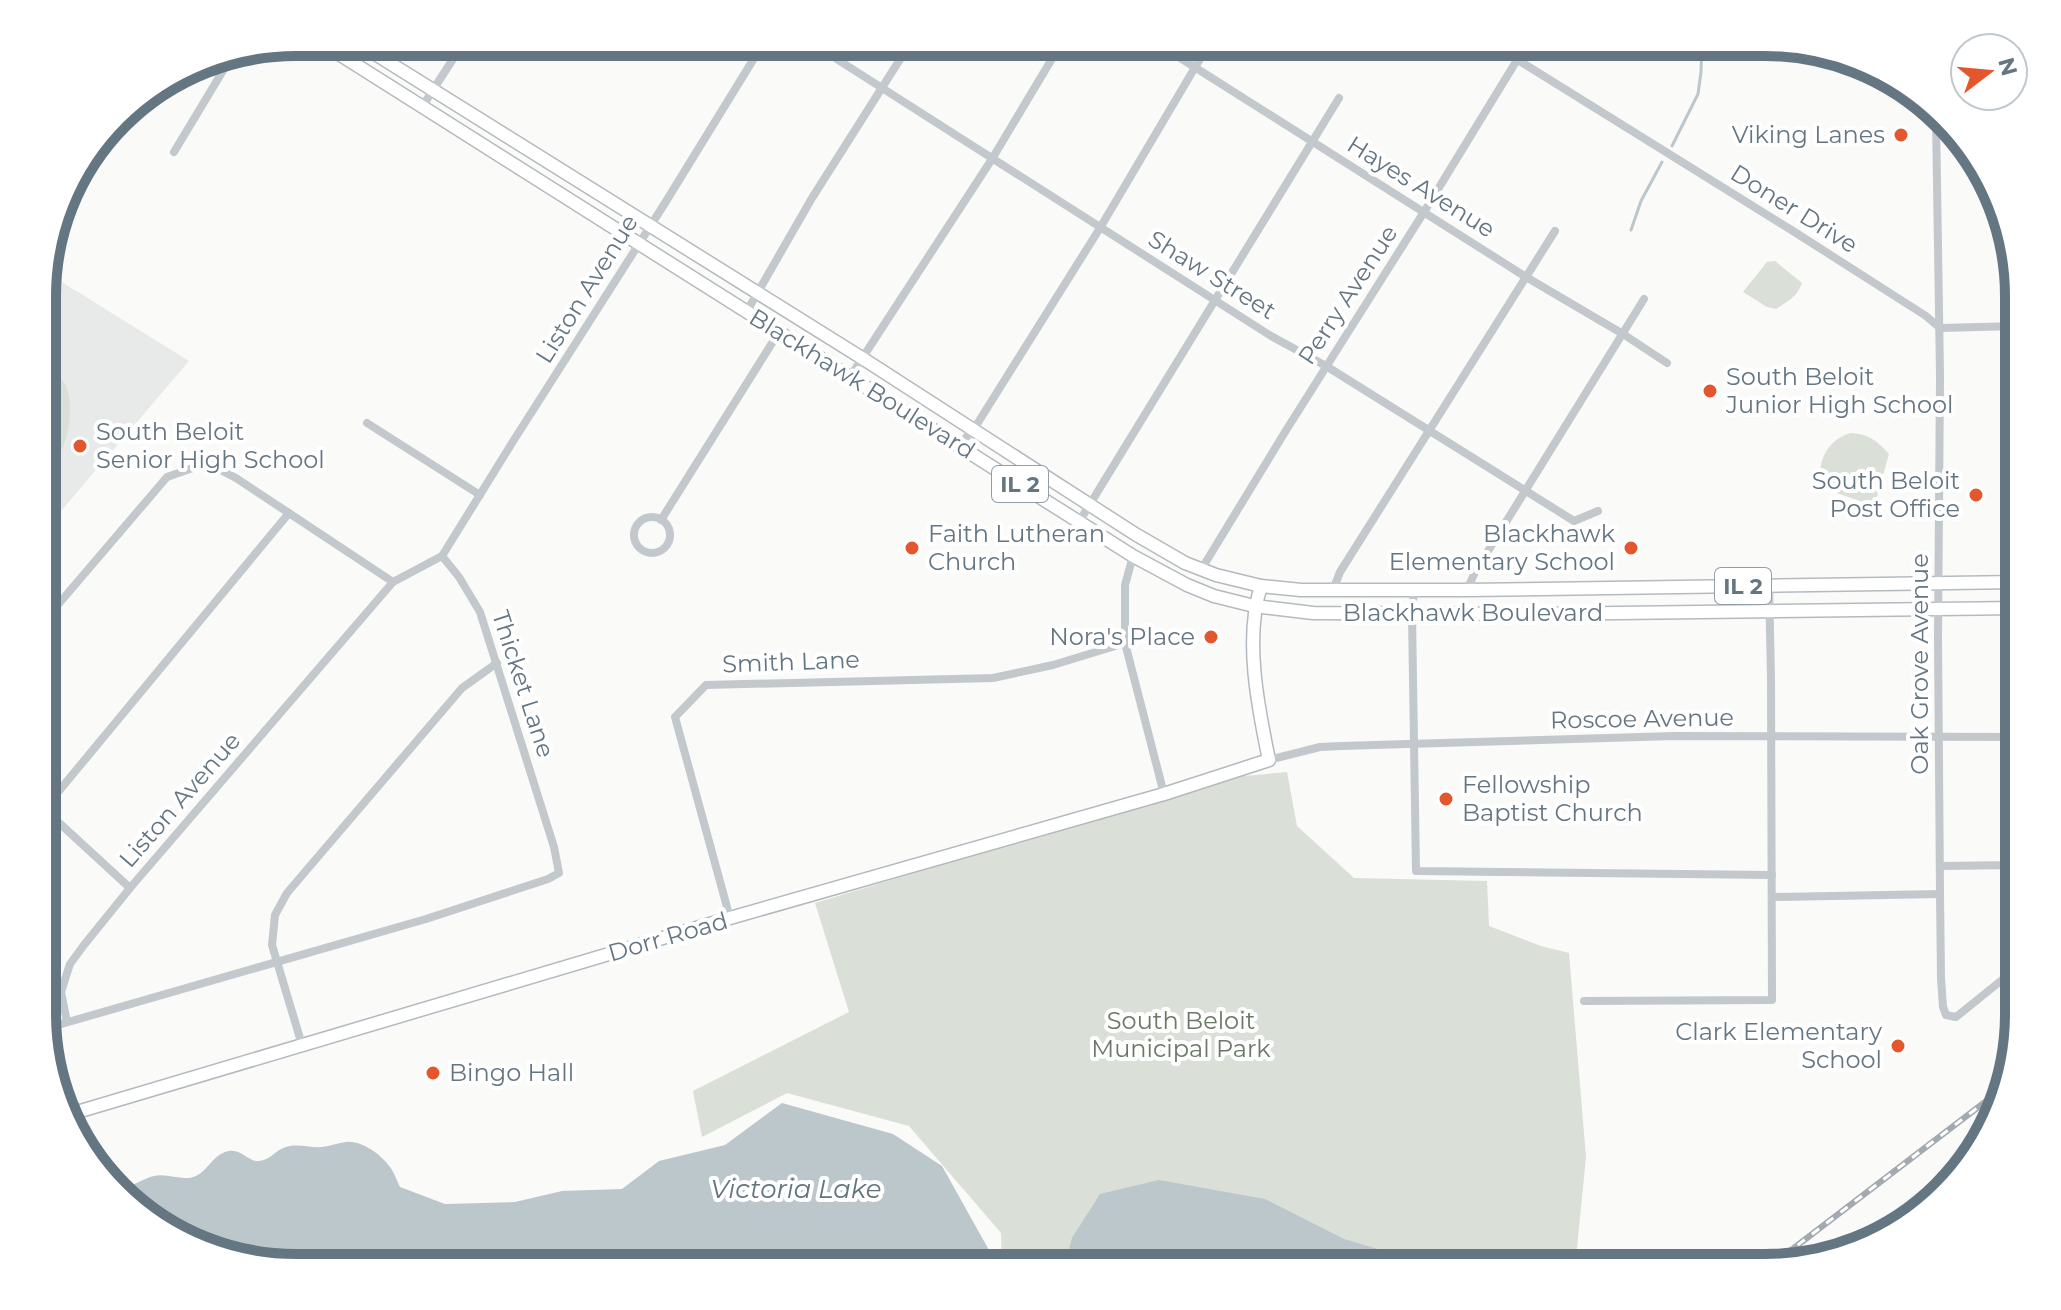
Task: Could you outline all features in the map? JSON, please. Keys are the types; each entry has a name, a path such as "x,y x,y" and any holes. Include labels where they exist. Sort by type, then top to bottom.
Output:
{"main road":[{"name":"Blackhawk Boulevard","path":"343,57 1133,556 1214,596 1254,606 1313,613 2004,608"},
{"name":"Blackhawk Boulevard","path":"381,57 862,358 1135,534 1201,570 1261,586 1333,590 2004,582"},
{"path":"1261,586 1254,606 1252,630 1258,703 1269,760"},
{"name":"Dorr Road","path":"78,1112 730,918 1164,794 1269,760"}],"street":[{"path":"850,377 992,159 1053,56"},
{"name":"Hayes Avenue","path":"1177,56 1667,363"},
{"path":"959,445 974,429 1100,228 1202,56"},
{"name":"Perry Avenue","path":"1201,570 1520,56"},
{"path":"422,107 455,57"},
{"name":"Liston Avenue","path":"442,556 755,57"},
{"name":"Shaw Street","path":"834,57 1271,336 1326,366 1574,521 1598,511"},
{"path":"747,311 812,198 902,57"},
{"name":"Doner Drive","path":"1518,60 1793,231 1940,328"},
{"path":"174,152 225,67"},
{"path":"1079,522 1339,98"},
{"name":"Oak Grove Avenue","path":"1936,127 1940,328 1940,894 1943,1007 1946,1015 1956,1017 2004,978"},
{"path":"1333,590 1340,572 1555,231"},
{"path":"1467,590 1475,572 1644,299"},
{"path":"1940,328 2004,326"},
{"path":"661,520 779,332"},
{"path":"367,423 480,495"},
{"path":"56,607 167,477 207,463 236,478 393,582 442,556"},
{"path":"56,795 289,513"},
{"path":"646,519 661,520 669,532 668,543 660,552 643,551 634,537 637,526 646,519"},
{"name":"Thicket Lane","path":"277,962 473,903 559,873 554,847 480,612 442,556"},
{"path":"1133,556 1125,585 1125,643 1164,794"},
{"name":"Liston Avenue","path":"67,1022 61,992 70,964 130,888 393,582"},
{"path":"1584,1001 1772,1000 1769,585"},
{"path":"1414,590 1416,871 1772,875"},
{"name":"Smith Lane","path":"730,918 675,717 706,685 993,678 1053,665 1125,643"},
{"path":"302,1045 272,945 275,915 287,893 462,688 497,663"},
{"name":"Roscoe Avenue","path":"1269,760 1320,747 1674,736 2004,737"},
{"path":"56,820 130,888"},
{"path":"1940,866 2004,865"},
{"path":"1772,897 1940,894"},
{"path":"57,1025 277,962"}],"shaded area":[{"name":"South Beloit Senior High School","path":"57,279 189,361 56,517"}],"green space":[{"path":"1775,261 1802,283 1795,295 1776,309 1743,292 1767,262"},
{"path":"56,376 64,382 70,408 66,438 57,457"},
{"path":"1850,433 1872,439 1889,454 1876,500 1871,505 1823,488 1820,470 1824,454 1835,442"},
{"name":"South Beloit Municipal Park","path":"1287,772 1297,826 1354,878 1487,881 1489,926 1569,953 1586,1157 1576,1253 1002,1254 1001,1233 909,1126 787,1093 702,1137 693,1091 849,1012 815,903 1233,777"}],"water":[{"name":"Victoria Lake","path":"782,1103 893,1134 942,1166 991,1254 264,1252 234,1246 190,1229 162,1214 129,1186 154,1176 196,1176 225,1152 240,1152 259,1161 290,1146 322,1147 353,1142 384,1160 400,1187 445,1204 515,1202 562,1191 622,1189 659,1161 725,1145"},
{"path":"1159,1180 1265,1199 1344,1239 1381,1250 1418,1253 1068,1253 1072,1238 1100,1194"}],"waterway":[{"path":"1672,146 1698,94 1702,56"},
{"path":"1631,230 1641,201 1662,162"}],"railway":[{"path":"1788,1253 1989,1099"}],"place":[{"name":"Viking Lanes","path":"1901,135"},
{"name":"South Beloit Junior High School","path":"1710,391"},
{"name":"South Beloit Senior High School","path":"80,446"},
{"name":"South Beloit Post Office","path":"1976,495"},
{"name":"Faith Lutheran Church","path":"912,548"},
{"name":"Blackhawk Elementary School","path":"1631,548"},
{"name":"Nora's Place","path":"1211,637"},
{"name":"Fellowship Baptist Church","path":"1446,799"},
{"name":"Clark Elementary School","path":"1898,1046"},
{"name":"Bingo Hall","path":"433,1073"}]}
